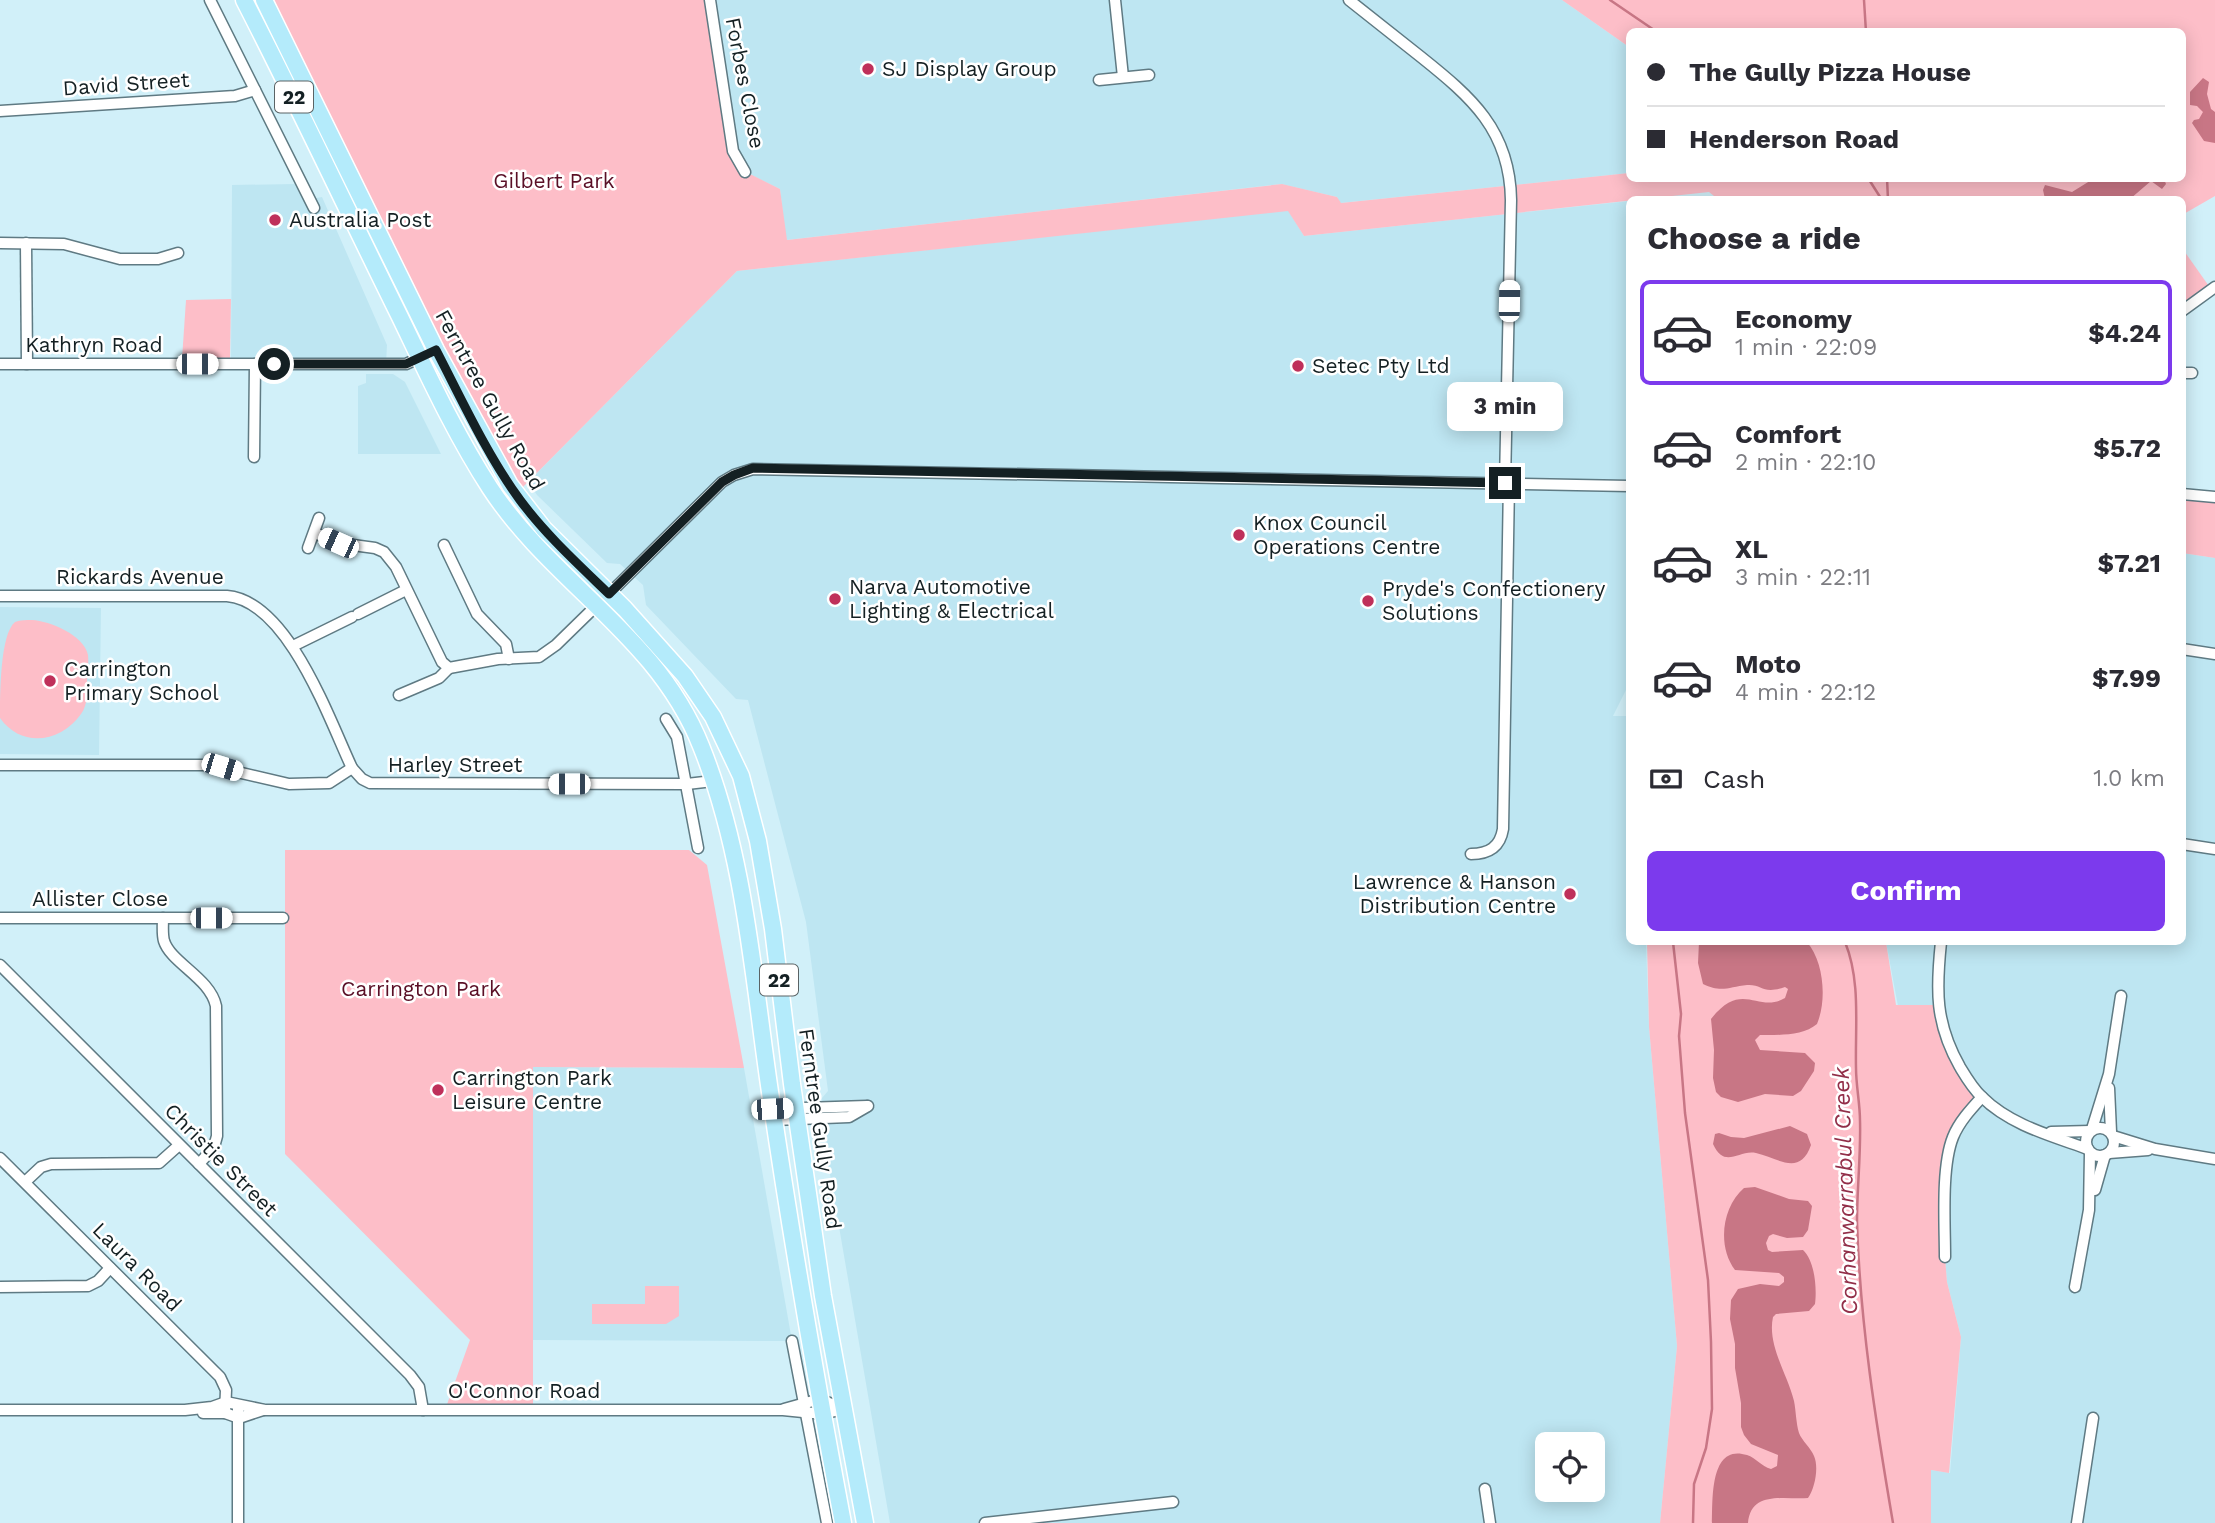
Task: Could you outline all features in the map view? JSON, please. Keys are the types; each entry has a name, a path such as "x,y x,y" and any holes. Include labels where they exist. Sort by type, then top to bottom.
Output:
{"main road":[{"name":"Ferntree Gully Road","path":"244,0 344,200 419,359 454,428 496,498 538,548 603,599 685,676 723,735 741,776 758,841 773,929 796,1114 823,1296 865,1523"},
{"name":"Ferntree Gully Road","path":"264,0 436,350 486,443 518,497 603,599 676,694 702,748 713,781 741,897 773,1115 821,1406 844,1523"},
{"path":"344,200 359,192"},
{"path":"713,781 741,776"}],"street":[{"path":"210,0 314,208"},
{"name":"Forbes Close","path":"710,0 733,151 746,172"},
{"path":"1115,0 1123,77"},
{"path":"1349,0 1466,94 1484,116 1503,152 1508,174 1511,200 1503,829 1500,840 1494,847 1485,853 1471,854"},
{"path":"1099,80 1149,75"},
{"name":"David Street","path":"0,111 235,96 255,90"},
{"path":"0,243 70,245 120,259 158,259 178,253"},
{"path":"26,243 27,364"},
{"path":"2186,308 2215,287"},
{"name":"Kathryn Road","path":"0,364 406,364 436,350"},
{"path":"254,457 255,364"},
{"path":"399,695 439,678 449,668 544,655 722,482 753,468 1626,486"},
{"path":"2186,494 2215,497"},
{"path":"308,548 319,518"},
{"path":"315,533 338,543 375,548 384,552 396,567 442,662 449,668"},
{"path":"444,545 477,614 506,644 509,659"},
{"path":"293,646 406,590"},
{"name":"Rickards Avenue","path":"0,596 239,597 254,605 293,646 352,768"},
{"path":"2186,650 2215,654"},
{"path":"666,719 677,737 698,848"},
{"path":"0,765 207,765 279,783 309,784 332,782 352,768"},
{"name":"Harley Street","path":"352,768 365,782 377,784 687,784 713,781"},
{"path":"2186,845 2215,849"},
{"name":"Allister Close","path":"0,918 283,918"},
{"path":"163,918 166,946 209,990 216,1006 217,1140 199,1164"},
{"path":"1941,945 1937,993 1945,1037 1962,1071 1982,1097 1999,1110 2039,1131 2098,1156 2155,1149"},
{"name":"Christie Street","path":"0,965 414,1381 421,1392 418,1410"},
{"path":"2089,1210 2087,1138 2109,1074 2121,996"},
{"path":"2076,1287 2089,1210 2107,1154 2114,1145 2109,1074"},
{"path":"1945,1257 1946,1176 1950,1146 1959,1124 1982,1097"},
{"path":"773,1115 868,1106 849,1117 796,1114"},
{"path":"2039,1131 2103,1128 2112,1134 2155,1149 2215,1159"},
{"path":"25,1182 41,1167 51,1164 155,1164 178,1146"},
{"name":"Laura Road","path":"0,1158 220,1377 226,1387 225,1413"},
{"path":"0,1287 88,1286 98,1281 110,1268"},
{"path":"792,1341 827,1523"},
{"path":"0,1410 185,1410 212,1407 226,1402"},
{"name":"O'Connor Road","path":"226,1402 265,1410 783,1410 805,1413 821,1406 844,1409"},
{"name":"O'Connor Road","path":"783,1410 803,1402 844,1409"},
{"path":"238,1406 239,1523"},
{"path":"185,1410 204,1414 225,1413 239,1418"},
{"name":"O'Connor Road","path":"239,1418 265,1410"},
{"path":"2077,1523 2093,1418"},
{"path":"1485,1489 1490,1523"},
{"path":"985,1523 1173,1502"}],"shaded area":[{"path":"710,0 1562,0 1626,45 1626,173 1340,203 1337,197 1281,184 786,240 780,189 745,172 733,151"},
{"path":"2203,78 2209,82 2207,94 2211,109 2215,112 2215,143 2204,141 2192,123 2199,119 2203,112 2197,106 2190,105 2190,92"},
{"path":"2088,182 2150,182 2134,196 2044,196 2043,190 2045,185 2072,192"},
{"path":"2152,182 2165,182 2162,189"},
{"path":"295,184 304,200 322,197 387,345 386,364 231,364 232,185"},
{"path":"1626,201 1626,690 1613,716 1626,716 1626,945 1646,945 1649,1027 1677,1346 1660,1523 890,1523 826,1151 822,1098 828,1091 806,922 748,700 736,699 646,605 643,585 620,564 607,563 537,495 528,482 737,271 1288,210 1304,236"},
{"path":"366,374 393,374 405,382 441,454 358,454 358,386 366,383"},
{"path":"2186,554 2215,558 2215,1523 1931,1523 1931,1470 1950,1473 1961,1337 1947,1282 1945,1257 1887,945 2186,945"},
{"name":"Carrington Primary School","path":"0,607 101,608 99,755 0,754"},
{"path":"1699,945 1809,945 1817,960 1822,981 1822,1004 1817,1024 1798,1033 1760,1035 1755,1040 1760,1050 1805,1053 1815,1063 1814,1071 1801,1091 1793,1096 1765,1094 1738,1102 1721,1097 1716,1092 1711,1019 1732,1001 1741,999 1775,1002 1785,998 1788,989 1785,987 1767,990 1747,985 1720,989 1709,987 1703,984 1698,963"},
{"path":"533,1067 744,1068 792,1341 533,1340"},
{"path":"1790,1126 1807,1134 1811,1145 1806,1155 1795,1163 1756,1153 1722,1156 1713,1144 1715,1134 1719,1133 1744,1138"},
{"path":"1755,1187 1789,1199 1808,1201 1812,1206 1808,1230 1803,1237 1787,1238 1773,1234 1766,1243 1768,1250 1772,1252 1803,1250 1810,1261 1814,1276 1815,1304 1809,1311 1776,1314 1772,1328 1775,1348 1794,1401 1799,1433 1813,1453 1815,1477 1808,1498 1762,1501 1755,1505 1748,1523 1712,1523 1713,1489 1719,1465 1726,1457 1735,1454 1747,1455 1771,1469 1777,1466 1778,1455 1751,1444 1741,1427 1735,1344 1730,1319 1731,1300 1738,1289 1760,1284 1779,1286 1784,1282 1784,1277 1779,1273 1735,1270 1729,1260 1724,1239 1727,1216 1731,1205 1744,1188"}],"green space":[{"name":"Gilbert Park","path":"264,0 710,0 733,151 746,172 780,189 787,240 1282,184 1337,197 1341,203 1626,173 1626,182 2186,182 2186,28 1626,28 1626,45 1562,0 2215,0 2215,196 2186,213 2186,196 1714,196 1709,192 1672,196 1626,196 1626,201 1304,236 1288,211 737,271 516,494"},
{"path":"2186,254 2211,289 2186,308"},
{"path":"231,299 230,359 182,359 186,300"},
{"path":"2186,494 2215,497 2215,558 2186,554"},
{"path":"32,620 48,623 73,635 88,655 85,707 63,731 41,738 19,734 0,718 6,639 15,622"},
{"name":"Carrington Park","path":"285,850 689,850 707,865 744,1068 533,1067 533,1410 445,1410 470,1340 285,1154"},
{"path":"1647,945 1886,945 1896,1005 1938,1005 1945,1037 1982,1097 1949,1146 1945,1257 1947,1282 1961,1337 1949,1473 1931,1470 1931,1523 1660,1523 1677,1346 1649,1027"},
{"path":"645,1286 679,1286 679,1316 666,1324 592,1324 592,1304 645,1304"}],"waterway":[{"path":"1610,0 1651,28"},
{"path":"1864,0 1866,28"},
{"path":"1871,182 1879,196"},
{"path":"1887,182 1888,196"},
{"path":"1673,945 1681,1014 1679,1036 1685,1113 1708,1280 1711,1342 1712,1409 1706,1448 1694,1484 1693,1523"},
{"name":"Corhanwarrabul Creek","path":"1846,945 1853,972 1856,1004 1856,1075 1860,1114 1857,1222 1865,1336 1893,1523"}],"place":[{"name":"SJ Display Group","path":"868,69"},
{"name":"Australia Post","path":"275,220"},
{"name":"Setec Pty Ltd","path":"1298,366"},
{"name":"Knox Council Operations Centre","path":"1239,535"},
{"name":"Narva Automotive Lighting & Electrical","path":"835,599"},
{"name":"Pryde's Confectionery Solutions","path":"1368,601"},
{"name":"Carrington Primary School","path":"50,681"},
{"name":"Lawrence & Hanson Distribution Centre","path":"1570,894"},
{"name":"Carrington Park Leisure Centre","path":"438,1090"}],"route":[{"path":"274,364 406,364 436,350 518,497 553,539 609,594 722,482 753,468 1505,483"}]}
